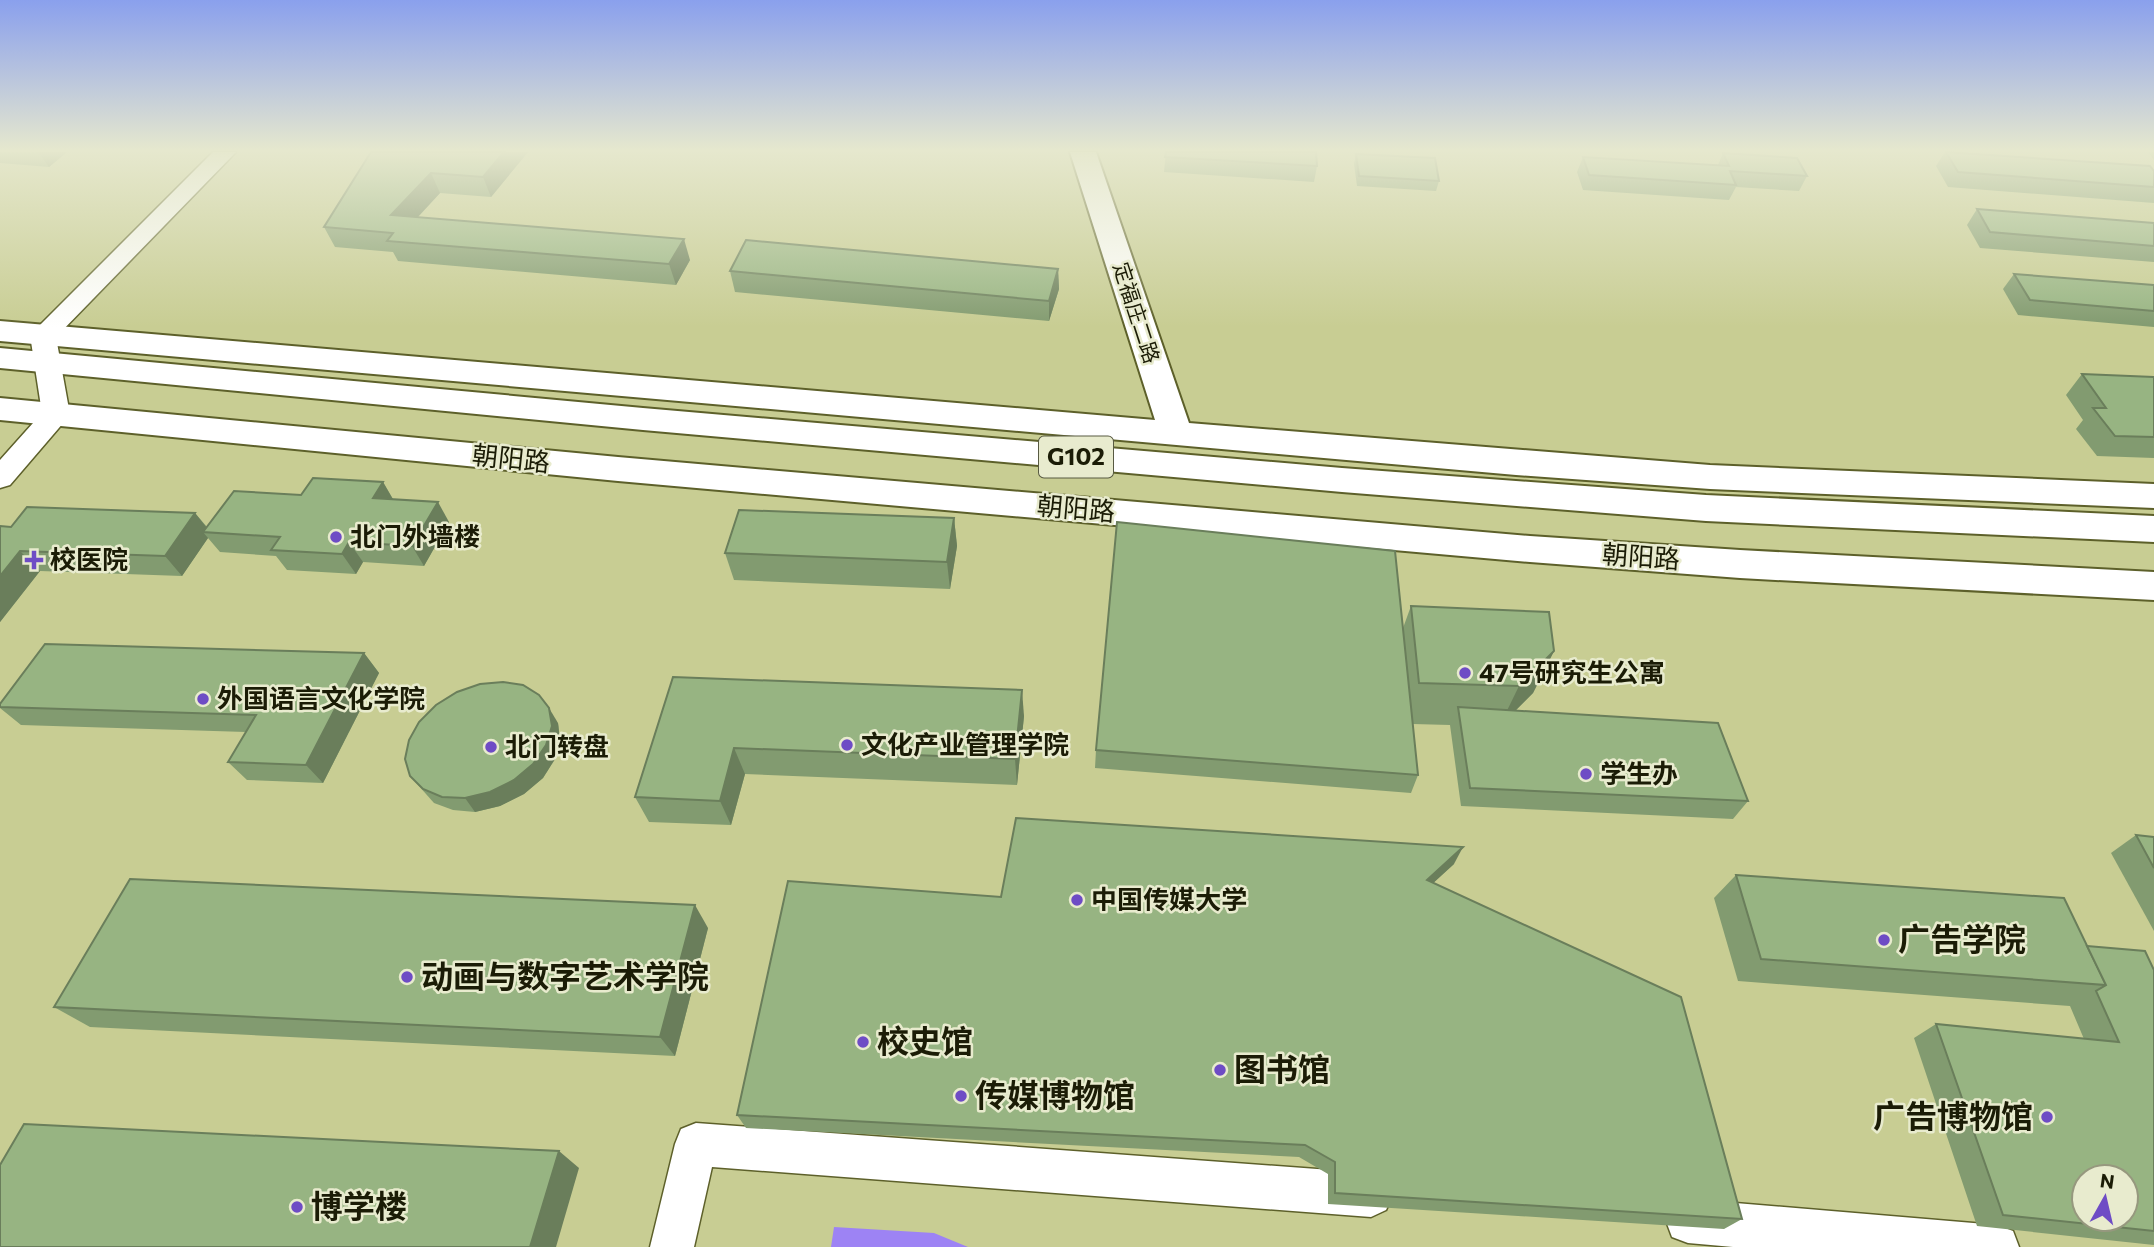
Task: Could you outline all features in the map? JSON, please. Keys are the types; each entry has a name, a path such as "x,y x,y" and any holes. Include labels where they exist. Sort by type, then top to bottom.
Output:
{"main road":[{"name":"定福庄二路","path":"1102,210 1176,435"},
{"name":"朝阳路","path":"0,331 49,374 1343,499 1713,528 2154,550"},
{"name":"朝阳路","path":"0,358 49,374 604,468 1530,549 1740,564 2154,586"},
{"name":"朝阳路","path":"0,378 49,374 1176,435 1710,477 2154,496"},
{"name":"朝阳路","path":"0,409 49,374 643,419 1342,480 1706,508 2154,529"}],"street":[{"path":"0,478 49,374 179,210"},
{"path":"672,1247 696,1144 1411,1198"},
{"path":"1648,1218 1997,1247"}],"shaded area":[{"path":"834,1227 934,1233 968,1247 831,1247"}],"building":[{"path":"335,210 396,210 391,215 684,239 669,264 387,241 393,233 324,227"},
{"path":"1978,210 2154,223 2154,246 1990,232"},
{"path":"746,240 1058,269 1049,301 730,271"},
{"path":"2014,274 2154,285 2154,311 2030,300"},
{"path":"2082,374 2154,377 2154,437 2115,436 2093,408 2106,408"},
{"path":"313,478 383,482 373,498 438,502 412,546 349,542 342,554 271,550 280,537 203,532 234,491 301,495"},
{"path":"27,507 195,513 165,556 20,551 0,576 0,526 11,527"},
{"path":"739,510 954,518 947,562 725,553"},
{"path":"1117,522 1395,551 1418,775 1096,750"},
{"path":"1411,606 1549,612 1554,651 1519,686 1419,683"},
{"name":"外国语言文化学院","path":"45,644 364,653 306,765 228,762 256,715 0,707"},
{"name":"文化产业管理学院","path":"673,677 1022,690 1015,759 734,748 720,801 635,797"},
{"name":"北门转盘","path":"503,682 523,685 539,695 549,708 552,726 546,745 533,764 514,780 490,792 465,798 442,797 423,789 410,776 405,759 409,740 419,722 436,705 457,692 480,684"},
{"name":"学生办","path":"1458,707 1718,723 1748,801 1470,788"},
{"name":"图书馆","path":"1016,818 1463,847 1427,880 1681,997 1742,1219 1335,1193 1335,1162 1305,1145 737,1115 788,881 1001,897"},
{"path":"2136,835 2154,837 2154,868"},
{"name":"广告学院","path":"1736,875 2064,898 2106,985 1761,959"},
{"name":"动画与数字艺术学院","path":"130,879 695,905 660,1037 54,1007"},
{"name":"广告博物馆","path":"2087,946 2145,951 2154,970 2154,1231 2140,1230 2140,1163 2070,1163 2070,1222 2003,1215 1936,1024 2119,1042 2096,991 2106,985"},
{"name":"博学楼","path":"24,1124 559,1151 530,1247 0,1247 0,1165"}],"place":[{"name":"北门外墙楼","path":"336,537"},
{"name":"校医院","path":"34,560"},
{"name":"47号研究生公寓","path":"1465,673"},
{"name":"外国语言文化学院","path":"203,699"},
{"name":"文化产业管理学院","path":"847,745"},
{"name":"北门转盘","path":"491,747"},
{"name":"学生办","path":"1586,774"},
{"name":"中国传媒大学","path":"1077,900"},
{"name":"广告学院","path":"1884,940"},
{"name":"动画与数字艺术学院","path":"407,977"},
{"name":"校史馆","path":"863,1042"},
{"name":"图书馆","path":"1220,1070"},
{"name":"传媒博物馆","path":"961,1096"},
{"name":"广告博物馆","path":"2047,1117"},
{"name":"博学楼","path":"297,1207"}]}
